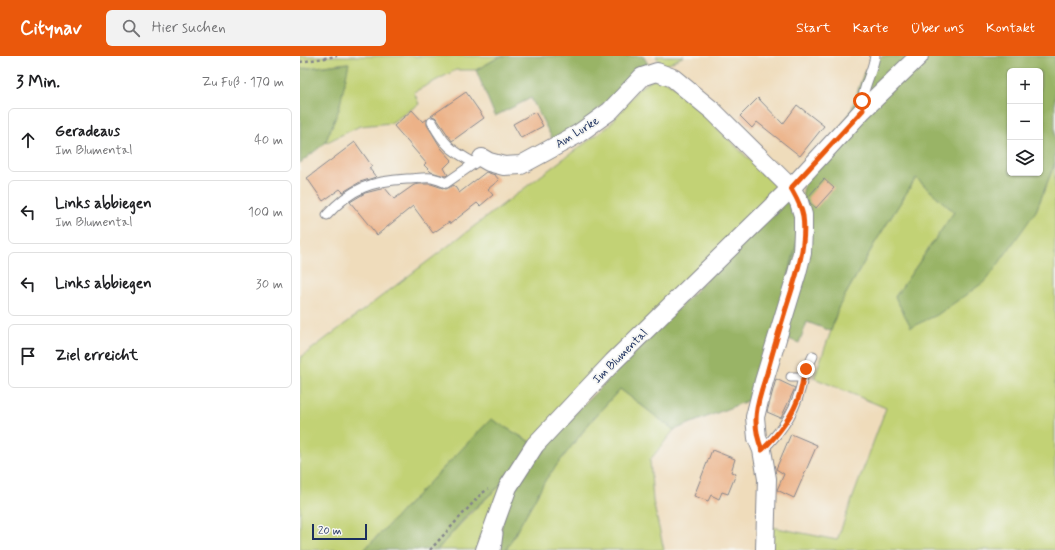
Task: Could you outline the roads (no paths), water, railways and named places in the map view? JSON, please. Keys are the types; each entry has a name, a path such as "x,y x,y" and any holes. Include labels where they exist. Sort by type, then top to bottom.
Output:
{"street":[{"name":"Im Blumental","path":"485,550 508,487 535,445 613,362 791,188 863,110 919,56"},
{"name":"Am Lurke","path":"478,160 504,166 520,165 578,134 610,111 642,77 656,72 673,78 713,111 791,188"},
{"path":"765,550 767,479 762,450 757,438 755,417 764,381 802,253 804,231 803,215 799,202 791,188"}],"lane":[{"path":"863,110 863,93 870,76 875,56"},
{"path":"432,122 441,138 449,148 478,160"},
{"path":"327,215 334,207 355,191 368,184 390,180 431,178 446,183 478,160"},
{"path":"762,450 774,438 786,422 800,394 803,377 813,356"},
{"path":"791,376 803,377"},
{"path":"494,525 499,527 496,550"}]}
